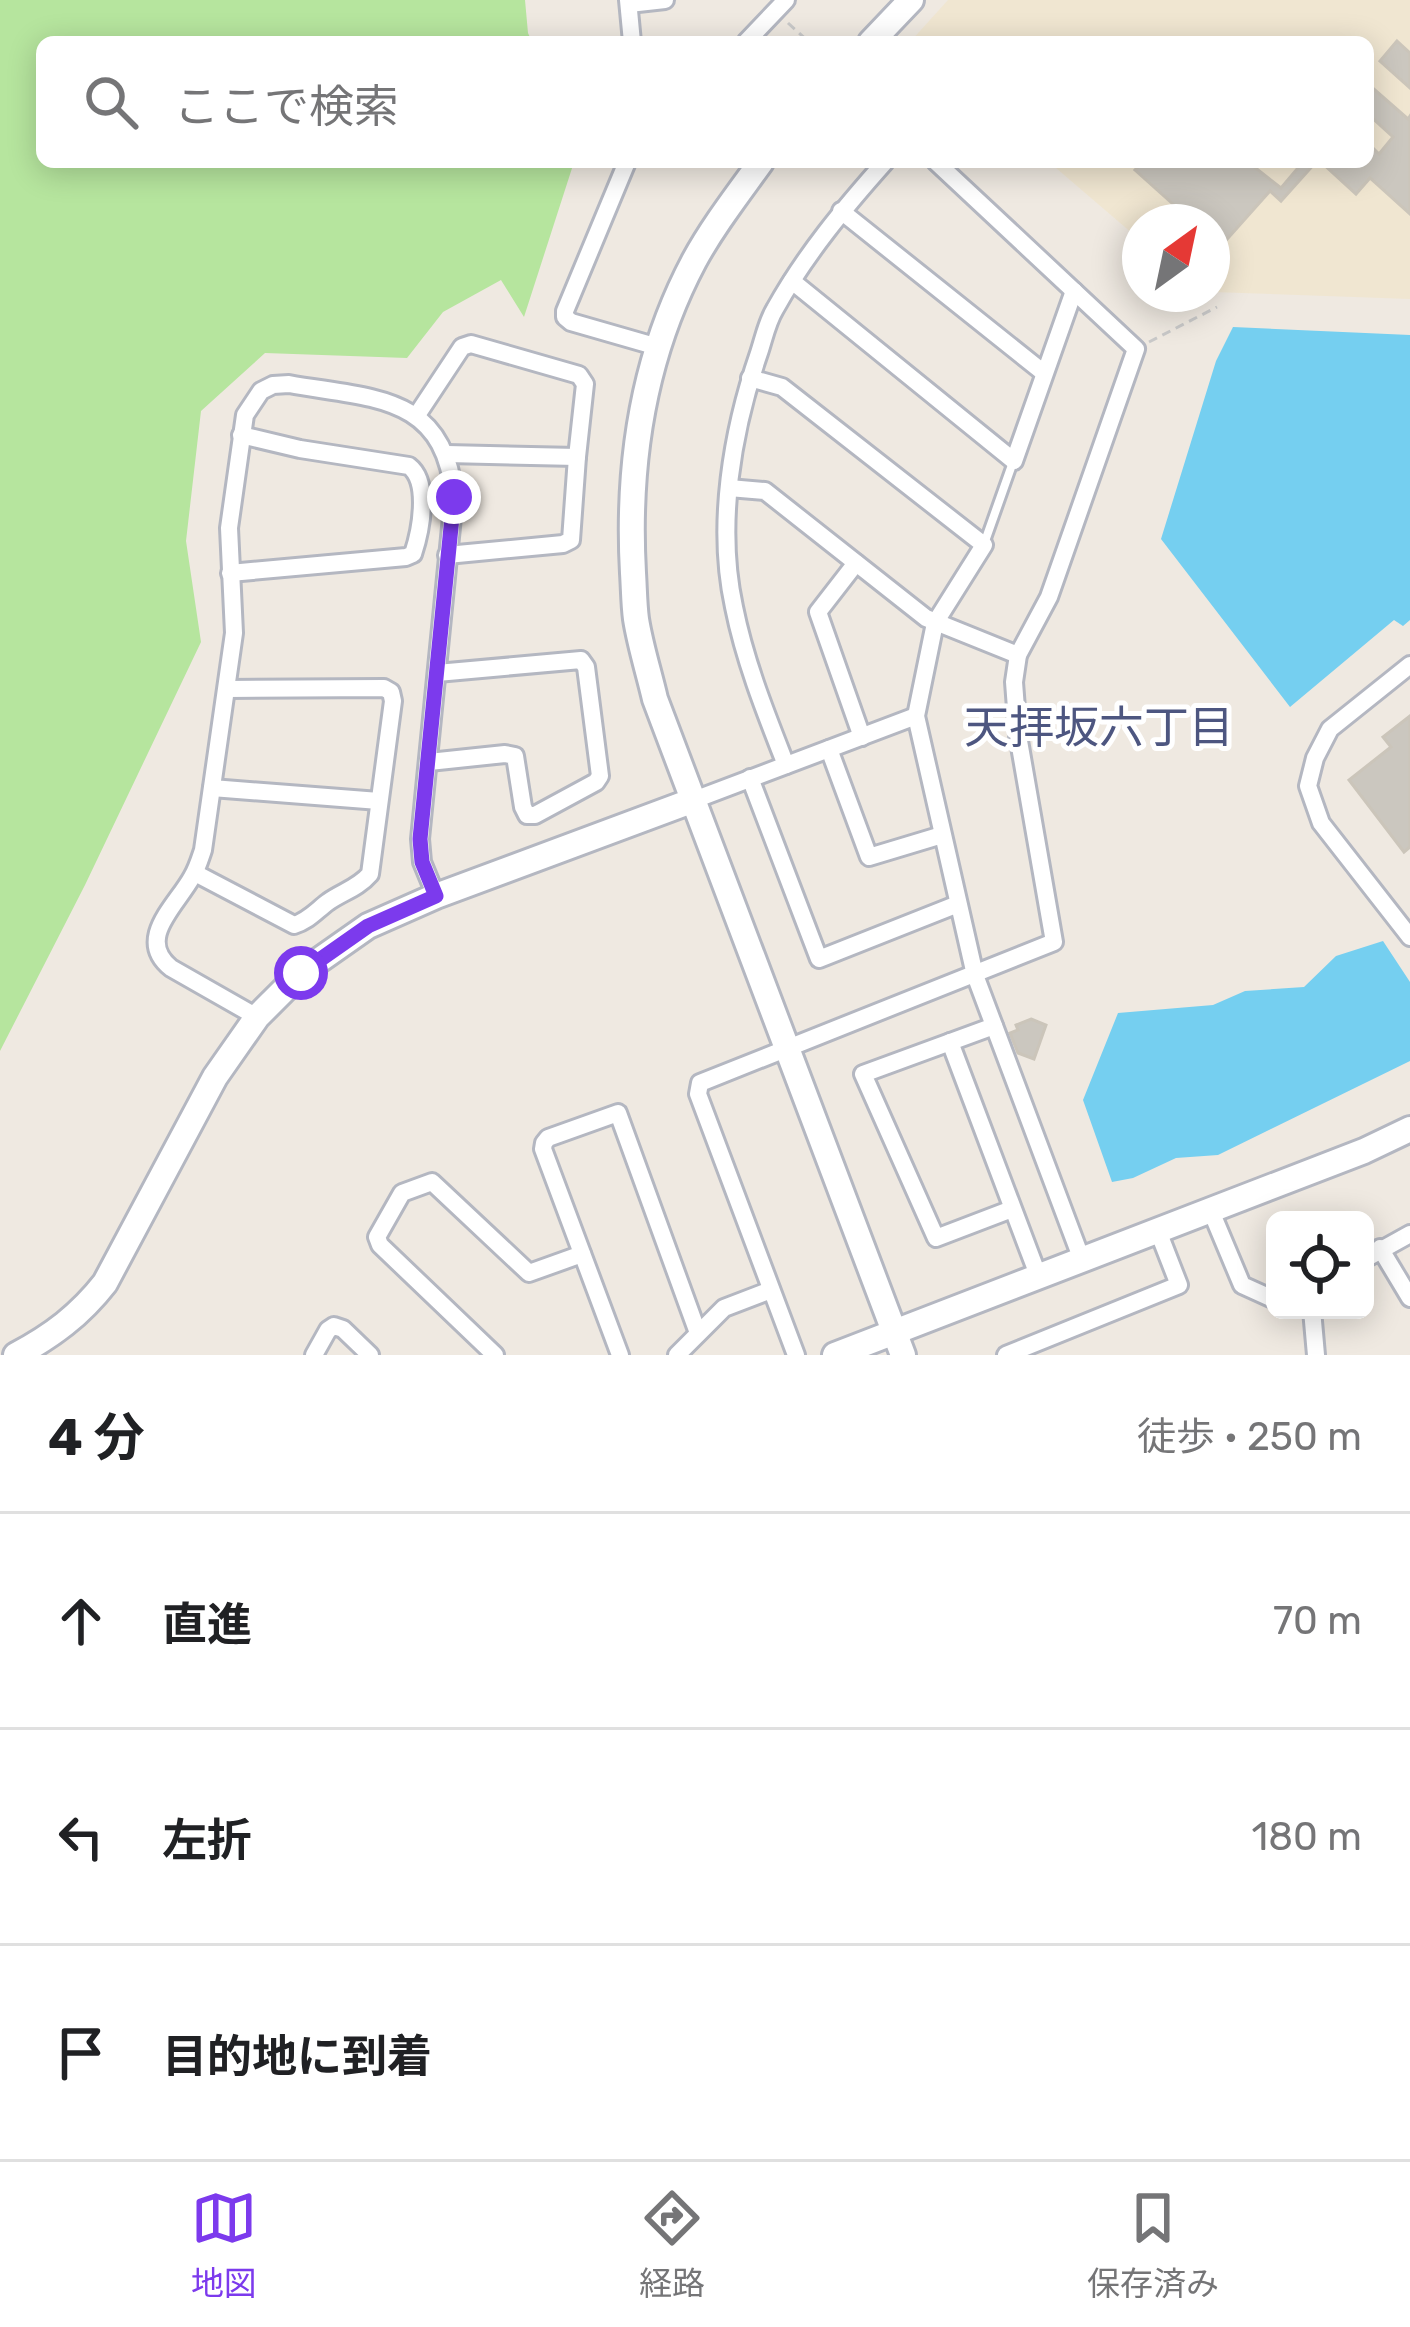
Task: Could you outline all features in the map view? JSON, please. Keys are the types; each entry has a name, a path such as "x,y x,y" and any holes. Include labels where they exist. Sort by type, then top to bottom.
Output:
{"street":[{"path":"632,36 629,2 665,0"},
{"path":"878,36 911,0"},
{"path":"752,36 780,6"},
{"path":"624,168 565,317 658,347"},
{"path":"757,168 693,263 658,347 644,398 630,516 636,618 655,699 903,1355"},
{"path":"786,765 757,692 734,607 728,564 729,488 750,378 772,314 841,211 880,168"},
{"path":"796,1355 698,1094 700,1083 1054,942 1013,707 1018,655 1049,597 1136,349 942,168"},
{"path":"841,211 1044,373"},
{"path":"792,281 1014,461 1074,291"},
{"path":"417,415 462,347 471,344 584,379 572,540 447,555"},
{"path":"750,378 782,387 984,545 935,623 916,716 975,975 1082,1259"},
{"path":"257,1018 171,968 156,952 158,928 195,873 202,850 234,633 229,528 244,416 253,400 273,385 392,403 417,415 435,432 447,454 454,497 420,839 422,862 436,896"},
{"path":"230,573 413,554 422,490 417,472 409,466 242,435"},
{"path":"447,454 577,457"},
{"path":"729,488 765,490 935,623 1018,655"},
{"path":"856,562 818,612 862,737"},
{"path":"428,762 515,756 527,815 600,776 586,667 581,660 437,673"},
{"path":"1410,665 1330,729 1308,786 1321,823 1410,937"},
{"path":"195,873 294,925 370,874 391,692 384,688 227,689"},
{"path":"16,1355 60,1330 88,1305 105,1282 215,1077 257,1018 301,973 368,926 436,896 916,716"},
{"path":"830,749 869,856 942,835"},
{"path":"750,778 819,959 958,904"},
{"path":"212,788 379,801"},
{"path":"994,1026 863,1074 936,1238 1012,1209"},
{"path":"950,1042 1038,1275"},
{"path":"620,1355 543,1150 548,1138 618,1114 698,1333"},
{"path":"835,1355 1364,1151 1410,1129"},
{"path":"495,1355 380,1246 377,1237 402,1193 432,1182 529,1273 582,1254"},
{"path":"1211,1211 1242,1285 1266,1296"},
{"path":"1006,1355 1179,1285 1159,1231"},
{"path":"1374,1253 1410,1234"},
{"path":"1374,1255 1410,1298"},
{"path":"677,1355 724,1309 771,1290"},
{"path":"1313,1319 1316,1355"},
{"path":"314,1355 334,1325 370,1355"}],"lane":[{"path":"984,545 1014,461"}],"path":[{"path":"780,6 804,36"},
{"path":"1136,349 1207,312"}],"shaded area":[{"path":"948,0 1410,0 1410,299 1230,293 1230,204 1122,204 1122,225 1056,168 1374,168 1374,36 915,36"}],"green space":[{"path":"0,0 525,0 529,36 36,36 36,168 572,168 524,317 501,280 443,312 407,358 265,353 201,411 186,541 201,642 0,1051"}],"water":[{"path":"1233,327 1410,335 1410,620 1403,626 1394,620 1290,707 1161,539 1216,361"},
{"path":"1383,941 1410,982 1410,1061 1218,1155 1176,1158 1133,1178 1112,1182 1083,1100 1118,1013 1213,1005 1245,991 1304,987 1336,956"}],"building":[{"path":"1397,41 1410,53 1410,88 1380,61"},
{"path":"1374,89 1408,119 1410,116 1410,214 1370,178 1356,194 1328,168 1374,168 1374,149 1379,154 1393,137 1374,120"},
{"path":"1256,168 1281,188 1298,168 1311,168 1281,201 1270,191 1230,236 1230,204 1173,204 1135,170"},
{"path":"1410,716 1410,847 1404,852 1349,780 1391,747 1383,737"},
{"path":"1031,1019 1046,1025 1034,1059 1018,1053 1010,1033"}],"district":[{"name":"天拝坂六丁目","path":"1099,727"}],"route":[{"path":"301,973 368,926 436,896 422,862 420,839 454,497"}]}
